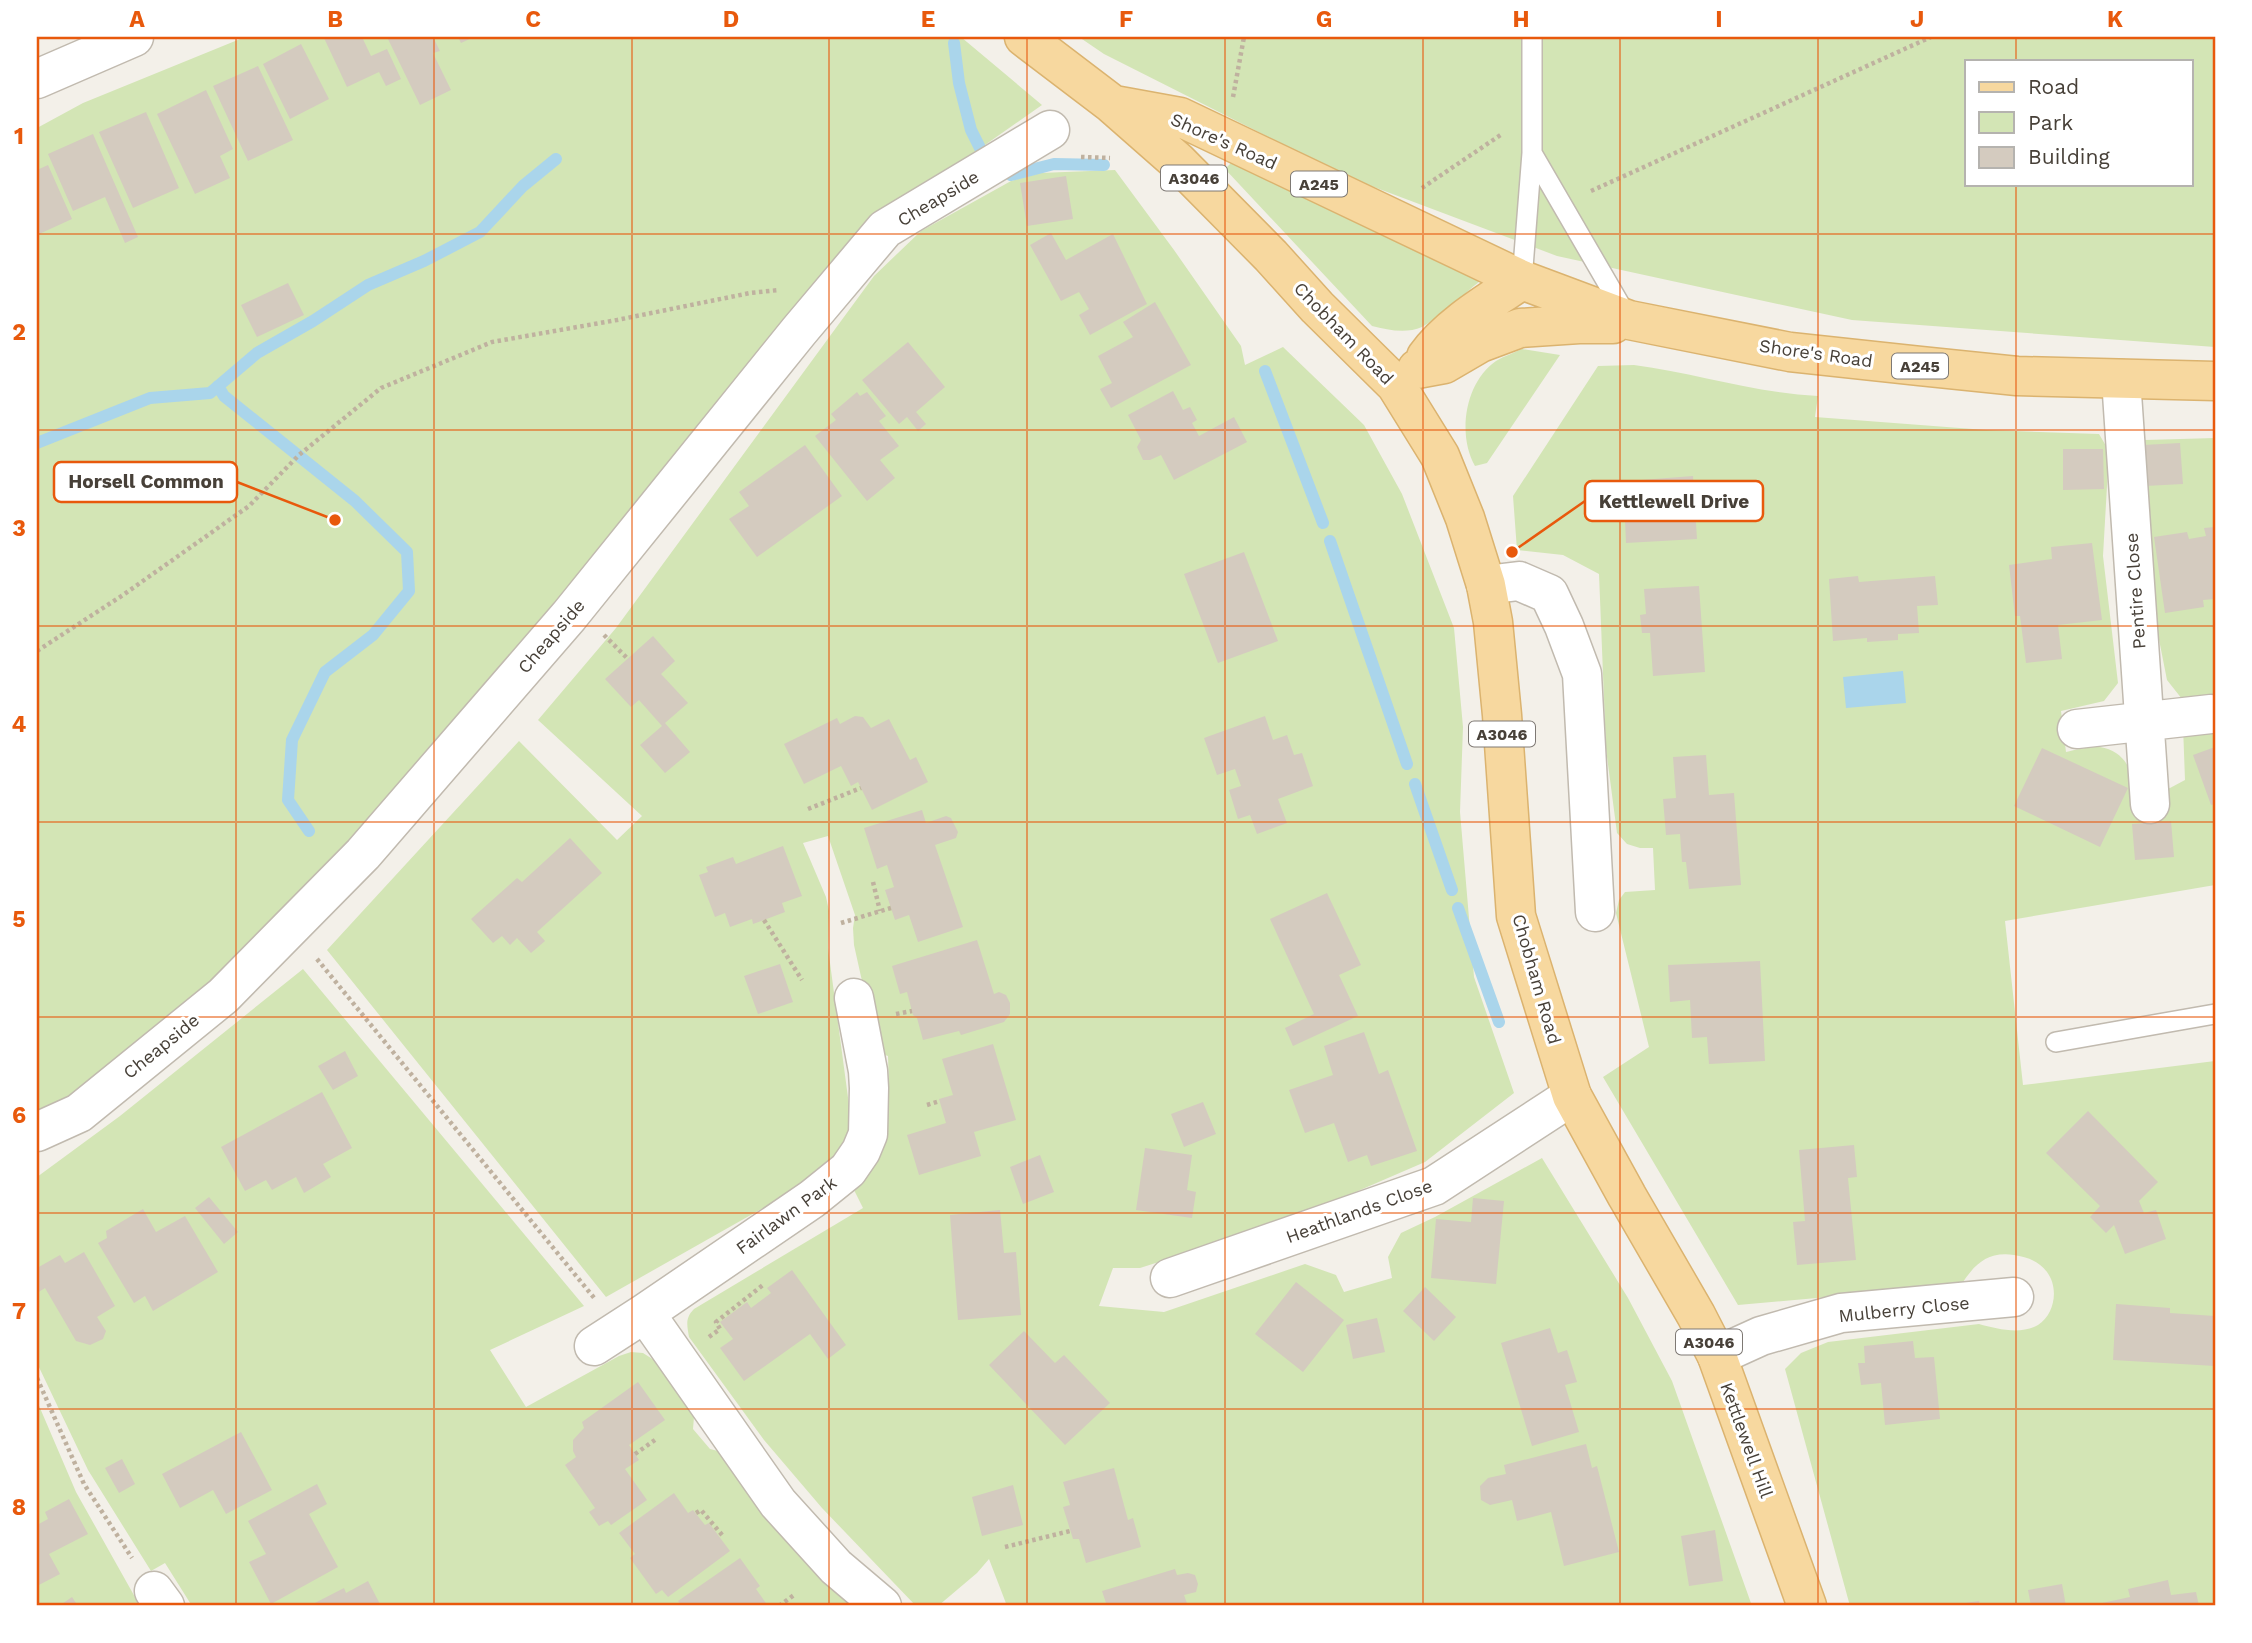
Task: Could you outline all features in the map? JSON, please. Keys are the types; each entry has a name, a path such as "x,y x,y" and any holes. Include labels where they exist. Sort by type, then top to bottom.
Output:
{"main road":[{"name":"Chobham Road","path":"1024,37 1112,104 1178,162 1317,307 1407,377 1435,448 1449,475 1486,584 1493,622 1502,715 1516,916 1572,1096"},
{"name":"Shore's Road","path":"1112,104 1180,117 1522,280 1629,320 1790,352 2017,376 2215,381"},
{"path":"1407,377 1437,342 1522,280"},
{"name":"Shore's Road","path":"1407,377 1444,363 1480,343 1520,328 1614,324 1629,320"},
{"name":"Kettlewell Hill","path":"1572,1096 1717,1356 1807,1606"}],"street":[{"path":"37,79 134,37"},
{"name":"Cheapside","path":"37,1132 79,1113 223,996 363,853 560,626 823,302 886,229 1050,130"},
{"name":"Pentire Close","path":"2121,379 2150,804"},
{"path":"1486,584 1519,581 1549,594 1582,674 1595,912"},
{"path":"2077,729 2210,713"},
{"name":"Fairlawn Park","path":"619,1330 812,1199 848,1170 868,1133 868,1071 854,998"},
{"name":"Heathlands Close","path":"1170,1278 1434,1186 1572,1096"},
{"name":"Mulberry Close","path":"1717,1356 1761,1336 1841,1313 2014,1297"},
{"path":"619,1330 836,1567 881,1606"}],"lane":[{"path":"1522,280 1532,153 1532,37"},
{"path":"1532,153 1629,320"},
{"path":"2056,1042 2215,1014"}],"path":[{"path":"1225,139 1244,37"},
{"path":"1562,204 1931,37"},
{"path":"1422,188 1532,114"},
{"path":"37,651 123,595 249,506 299,456 381,388 492,342 751,293 808,288 823,302"},
{"path":"808,809 861,788"},
{"path":"873,882 880,911"},
{"path":"841,923 891,908"},
{"path":"764,920 802,981"},
{"path":"291,928 619,1330"},
{"path":"927,1105 940,1101"},
{"path":"701,1342 720,1329 716,1322 768,1282"},
{"path":"37,1378 84,1484 159,1598"},
{"path":"635,1454 656,1440"},
{"path":"696,1513 701,1510 723,1536"},
{"path":"1004,1547 1070,1531"},
{"path":"779,1606 794,1595"}],"green space":[{"path":"245,37 961,37 1042,105 891,211 570,596 221,981 76,1102 37,1118 37,128 83,103"},
{"path":"1079,37 2215,37 2215,347 1852,320 1557,256 1350,178 1104,54"},
{"path":"1232,162 1480,281 1422,327 1403,331 1372,326 1225,169"},
{"path":"1115,170 1241,346 1245,365 1283,347 1364,425 1402,494 1454,628 1463,727 1460,812 1474,977 1514,1093 1425,1162 1293,1219 1140,1268 1113,1268 1099,1306 1164,1312 1305,1264 1336,1275 1344,1292 1392,1278 1388,1257 1401,1233 1542,1158 1628,1298 1672,1381 1752,1606 1007,1606 989,1559 977,1573 938,1606 916,1606 822,1508 764,1440 689,1337 688,1329 688,1319 694,1309 863,1208 853,1188 885,1090 889,1088 888,1056 878,1053 854,945 855,915 828,836 803,843 826,897 829,911 828,948 849,1105 846,1150 809,1182 606,1297 327,950 519,741 617,840 642,816 538,720 616,628 874,276 921,231 1011,181 1040,173"},
{"path":"1522,349 1560,355 1487,463 1475,466 1466,439 1467,410 1471,395 1485,370 1496,361"},
{"path":"1634,365 1771,391 1818,396 1815,417 1986,430 2099,434 2109,451 2103,556 2118,683 2104,701 2061,711 2066,752 2100,747 2116,753 2130,771 2135,794 2170,788 2185,780 2182,699 2167,680 2151,599 2140,443 2145,440 2215,438 2215,885 2005,921 2023,1085 2215,1061 2215,1606 1850,1606 1785,1369 1801,1353 1828,1342 1979,1324 2009,1330 2031,1328 2038,1325 2048,1314 2053,1300 2053,1285 2047,1272 2036,1262 2005,1254 1982,1261 1961,1285 1738,1305 1603,1077 1649,1047 1616,913 1619,900 1625,892 1655,890 1653,848 1627,844 1617,833 1606,749 1599,574 1563,555 1517,550 1513,496 1598,366"},
{"path":"303,969 584,1306 490,1350 526,1407 619,1356 631,1352 643,1353 654,1360 694,1417 693,1429 710,1449 718,1451 779,1523 858,1606 192,1606 165,1563 151,1571 88,1470 37,1363 37,1177 120,1116"},
{"path":"37,1401 76,1492 140,1606 37,1606"}],"water":[{"path":"1903,671 1906,703 1846,708 1843,677"}],"building":[{"path":"362,37 371,56 387,49 401,79 386,86 379,72 347,87 324,38"},
{"path":"387,37 433,37 440,51 433,53 451,90 420,105"},
{"path":"458,37 474,37 461,43"},
{"path":"301,44 329,99 290,119 263,64"},
{"path":"258,66 293,140 248,161 213,86"},
{"path":"206,90 233,149 220,156 230,178 195,194 157,114"},
{"path":"146,112 179,188 133,208 99,132"},
{"path":"93,134 138,237 125,243 105,197 73,211 48,154"},
{"path":"48,165 72,219 37,235 37,170"},
{"path":"1066,176 1073,219 1027,226 1020,183"},
{"path":"1051,233 1066,260 1113,234 1147,304 1090,335 1079,315 1089,309 1079,292 1061,301 1030,245"},
{"path":"288,283 304,315 257,337 241,305"},
{"path":"1155,302 1191,365 1111,408 1100,389 1112,383 1098,356 1133,337 1123,322"},
{"path":"908,342 945,387 916,412 926,424 918,431 907,417 899,424 862,380"},
{"path":"1173,391 1183,410 1190,407 1197,420 1192,423 1199,436 1234,417 1247,442 1174,480 1161,455 1143,460 1137,447 1141,440 1128,415"},
{"path":"857,392 860,396 867,392 886,416 879,421 899,446 880,460 895,478 867,501 815,436 836,420 831,414"},
{"path":"2180,443 2183,484 2145,486 2143,445"},
{"path":"805,445 842,496 757,557 729,519 749,506 739,492"},
{"path":"2063,449 2103,449 2104,489 2063,490"},
{"path":"1693,476 1697,539 1626,543 1625,520 1643,519 1641,480"},
{"path":"2215,527 2215,599 2203,600 2204,607 2165,613 2154,537 2187,532 2189,539 2206,536 2204,528"},
{"path":"2092,543 2102,620 2058,625 2062,659 2026,663 2020,616 2015,616 2009,565 2052,559 2051,547"},
{"path":"1244,552 1278,641 1218,663 1184,574"},
{"path":"1858,576 1859,582 1935,576 1938,605 1917,606 1919,633 1898,634 1898,640 1867,642 1867,638 1833,641 1829,579"},
{"path":"1699,586 1705,672 1653,676 1650,633 1642,633 1640,615 1646,614 1644,589"},
{"path":"653,636 675,661 661,674 688,703 665,723 690,752 665,773 640,745 662,726 639,700 631,707 605,679"},
{"path":"855,716 863,717 871,728 889,719 910,760 916,757 928,782 872,810 858,782 851,786 841,766 804,784 784,744 837,718 840,724"},
{"path":"1265,716 1273,740 1287,735 1294,755 1302,753 1313,786 1278,799 1287,823 1257,834 1250,815 1238,819 1229,790 1241,786 1235,769 1217,775 1204,738"},
{"path":"2215,747 2215,804 2211,805 2193,755"},
{"path":"2042,748 2128,788 2100,847 2014,806"},
{"path":"1706,755 1709,795 1734,793 1741,885 1689,889 1686,862 1682,862 1680,834 1666,835 1663,799 1676,798 1673,757"},
{"path":"922,810 926,823 946,816 951,818 958,832 956,838 935,845 963,927 918,942 909,915 895,920 885,890 894,887 887,865 877,869 864,828"},
{"path":"2171,821 2174,857 2135,860 2132,824"},
{"path":"570,838 602,873 537,932 545,941 531,953 517,938 510,945 502,936 493,943 471,919 517,878 522,882"},
{"path":"783,846 802,896 782,903 785,912 753,924 752,919 730,927 725,913 715,917 699,875 708,872 706,867 733,857 736,864"},
{"path":"1327,893 1361,965 1339,975 1358,1016 1293,1046 1285,1028 1314,1014 1270,919"},
{"path":"977,940 994,994 999,992 1006,995 1010,1003 1010,1014 1004,1022 961,1035 959,1031 923,1040 907,992 900,994 892,966"},
{"path":"1760,961 1765,1061 1709,1064 1707,1037 1692,1038 1690,1000 1670,1002 1668,965"},
{"path":"780,964 793,1002 758,1014 744,976"},
{"path":"1364,1032 1379,1074 1388,1070 1417,1151 1371,1166 1367,1155 1348,1162 1334,1123 1305,1133 1289,1090 1333,1075 1324,1046"},
{"path":"993,1044 1016,1120 974,1132 981,1156 919,1175 907,1135 946,1123 939,1099 953,1095 942,1059"},
{"path":"345,1051 358,1076 333,1090 318,1066"},
{"path":"322,1092 352,1148 323,1164 331,1177 304,1193 296,1177 272,1190 266,1180 245,1191 221,1147"},
{"path":"1203,1102 1216,1134 1184,1147 1171,1114"},
{"path":"2088,1111 2158,1182 2139,1201 2144,1213 2156,1210 2166,1239 2125,1254 2114,1225 2106,1233 2090,1217 2100,1206 2046,1153"},
{"path":"1854,1145 1857,1177 1848,1178 1856,1260 1797,1265 1793,1222 1805,1221 1799,1150"},
{"path":"1145,1148 1192,1155 1187,1190 1196,1192 1192,1218 1136,1210"},
{"path":"1040,1155 1054,1192 1023,1204 1010,1167"},
{"path":"209,1197 238,1232 224,1244 195,1208"},
{"path":"1473,1198 1504,1201 1496,1284 1431,1278 1436,1219 1471,1222"},
{"path":"143,1209 156,1232 185,1216 218,1272 153,1311 145,1296 134,1303 98,1243 107,1238 106,1231"},
{"path":"1000,1210 1004,1253 1016,1252 1021,1315 958,1320 950,1215"},
{"path":"84,1252 115,1306 97,1317 106,1331 103,1339 90,1345 76,1341 45,1288 37,1293 37,1268 60,1255 65,1263"},
{"path":"792,1270 846,1345 828,1359 810,1334 744,1381 720,1348 733,1339 720,1322 747,1302 751,1308 771,1293 767,1288"},
{"path":"1296,1282 1344,1320 1303,1372 1255,1334"},
{"path":"1425,1287 1456,1317 1434,1341 1403,1311"},
{"path":"2116,1304 2170,1308 2170,1313 2215,1316 2215,1366 2113,1360"},
{"path":"1377,1318 1385,1352 1353,1359 1346,1325"},
{"path":"1550,1328 1558,1353 1567,1350 1577,1382 1565,1385 1579,1432 1532,1446 1501,1343"},
{"path":"1024,1331 1055,1363 1064,1355 1110,1403 1065,1445 989,1365"},
{"path":"1913,1341 1915,1358 1934,1357 1940,1419 1885,1425 1881,1383 1861,1385 1858,1363 1865,1363 1864,1346"},
{"path":"638,1382 665,1420 629,1445 639,1460 625,1469 647,1500 611,1525 608,1521 599,1526 589,1512 595,1508 565,1465 576,1457 573,1440 584,1428 582,1422"},
{"path":"241,1432 272,1490 226,1514 213,1490 180,1508 162,1474"},
{"path":"1586,1444 1592,1468 1597,1466 1619,1552 1564,1566 1551,1512 1517,1521 1512,1500 1490,1505 1481,1500 1480,1486 1488,1478 1506,1474 1504,1465"},
{"path":"122,1459 135,1484 119,1493 105,1468"},
{"path":"1114,1468 1128,1520 1133,1518 1141,1547 1086,1563 1079,1539 1073,1539 1063,1507 1070,1505 1063,1482"},
{"path":"317,1484 327,1504 309,1514 338,1567 271,1604 249,1562 266,1554 248,1521"},
{"path":"1013,1485 1023,1525 982,1536 972,1497"},
{"path":"674,1493 688,1513 693,1510 705,1525 709,1523 730,1551 668,1597 662,1590 656,1594 630,1558 635,1554 619,1533"},
{"path":"69,1499 88,1534 49,1554 60,1574 37,1586 37,1525 48,1519 45,1512"},
{"path":"1715,1530 1723,1581 1689,1586 1681,1536"},
{"path":"740,1558 760,1586 756,1589 768,1606 682,1606 678,1601"},
{"path":"1175,1569 1177,1575 1195,1575 1198,1584 1196,1592 1184,1595 1188,1606 1107,1606 1102,1591"},
{"path":"2168,1580 2171,1595 2196,1592 2199,1606 2103,1606 2102,1603 2130,1597 2128,1589"},
{"path":"368,1581 381,1606 309,1606 344,1588 346,1593"},
{"path":"2062,1584 2066,1606 2031,1606 2028,1590"},
{"path":"72,1597 78,1606 59,1606"},
{"path":"1979,1601 1980,1606 1952,1606 1952,1605"}],"waterway":[{"path":"954,43 959,83 971,130 984,156"},
{"path":"37,443 150,398 210,393 257,353 368,285 424,261 480,232 523,186 556,159"},
{"path":"1011,175 1054,164 1104,165"},
{"path":"1265,371 1323,523"},
{"path":"218,386 224,396 355,501 407,552 409,591 373,635 325,672 292,740 288,800 309,831"},
{"path":"1330,541 1407,764"},
{"path":"1415,784 1452,890"},
{"path":"1458,908 1499,1022"}],"place":[{"name":"Horsell Common","path":"335,520"},
{"name":"Kettlewell Drive","path":"1512,552"}]}
